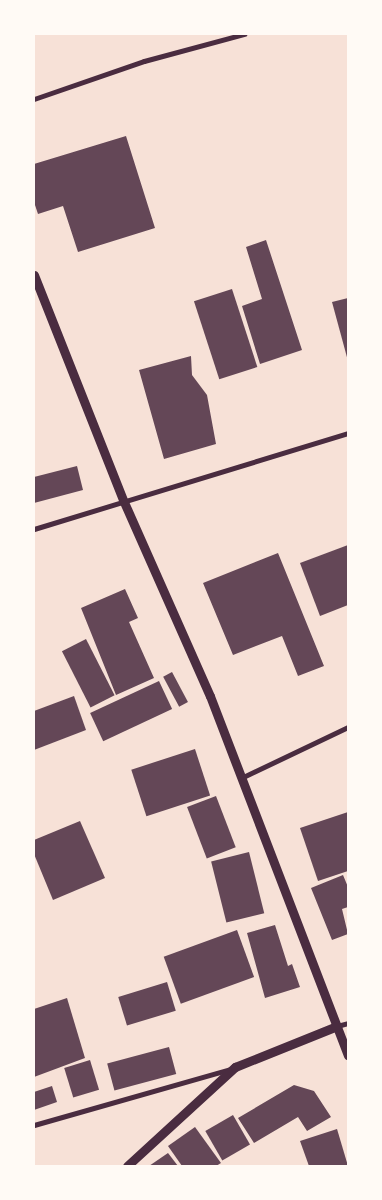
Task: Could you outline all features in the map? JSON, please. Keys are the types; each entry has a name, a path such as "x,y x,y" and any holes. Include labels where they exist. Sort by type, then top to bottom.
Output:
{"street":[{"path":"34,99 144,61 244,34"},
{"path":"34,275 124,502 210,696 348,1055"},
{"path":"34,529 348,433"},
{"path":"241,778 348,727"},
{"path":"34,1125 235,1067 337,1026 348,1024"},
{"path":"127,1166 235,1067"}],"building":[{"path":"126,136 155,228 78,252 63,206 38,214 34,202 34,164"},
{"path":"266,240 302,350 260,364 242,306 262,299 246,247"},
{"path":"232,289 257,367 219,379 194,301"},
{"path":"348,298 348,361 332,302"},
{"path":"191,356 192,375 207,395 216,444 164,459 139,370"},
{"path":"77,466 83,490 34,503 34,477"},
{"path":"348,545 348,605 320,616 300,563"},
{"path":"278,553 324,666 298,676 282,636 233,655 203,583"},
{"path":"125,589 138,618 129,622 154,678 116,695 81,608"},
{"path":"86,639 115,695 91,707 62,651"},
{"path":"172,672 188,702 179,707 163,677"},
{"path":"159,681 172,709 103,741 90,713"},
{"path":"74,696 86,730 34,750 34,711"},
{"path":"195,749 210,796 146,816 131,770"},
{"path":"216,796 236,847 207,858 187,807"},
{"path":"348,812 348,871 318,881 300,828"},
{"path":"80,821 105,878 53,900 34,854 34,840"},
{"path":"249,852 264,913 226,923 211,861"},
{"path":"343,875 348,887 348,907 342,909 348,934 332,940 311,888"},
{"path":"275,925 288,966 292,964 300,987 265,998 247,933"},
{"path":"237,930 254,977 181,1004 164,957"},
{"path":"167,982 176,1011 127,1026 118,997"},
{"path":"67,998 85,1058 34,1077 34,1009"},
{"path":"169,1047 176,1074 114,1091 107,1064"},
{"path":"90,1060 99,1090 73,1098 64,1068"},
{"path":"294,1085 314,1091 331,1117 307,1131 298,1117 254,1143 238,1118"},
{"path":"52,1086 57,1102 34,1110 34,1092"},
{"path":"233,1115 250,1144 222,1160 205,1131"},
{"path":"195,1127 221,1163 216,1166 182,1166 168,1146"},
{"path":"337,1129 348,1166 309,1166 300,1141"},
{"path":"168,1153 178,1166 149,1166"}]}
